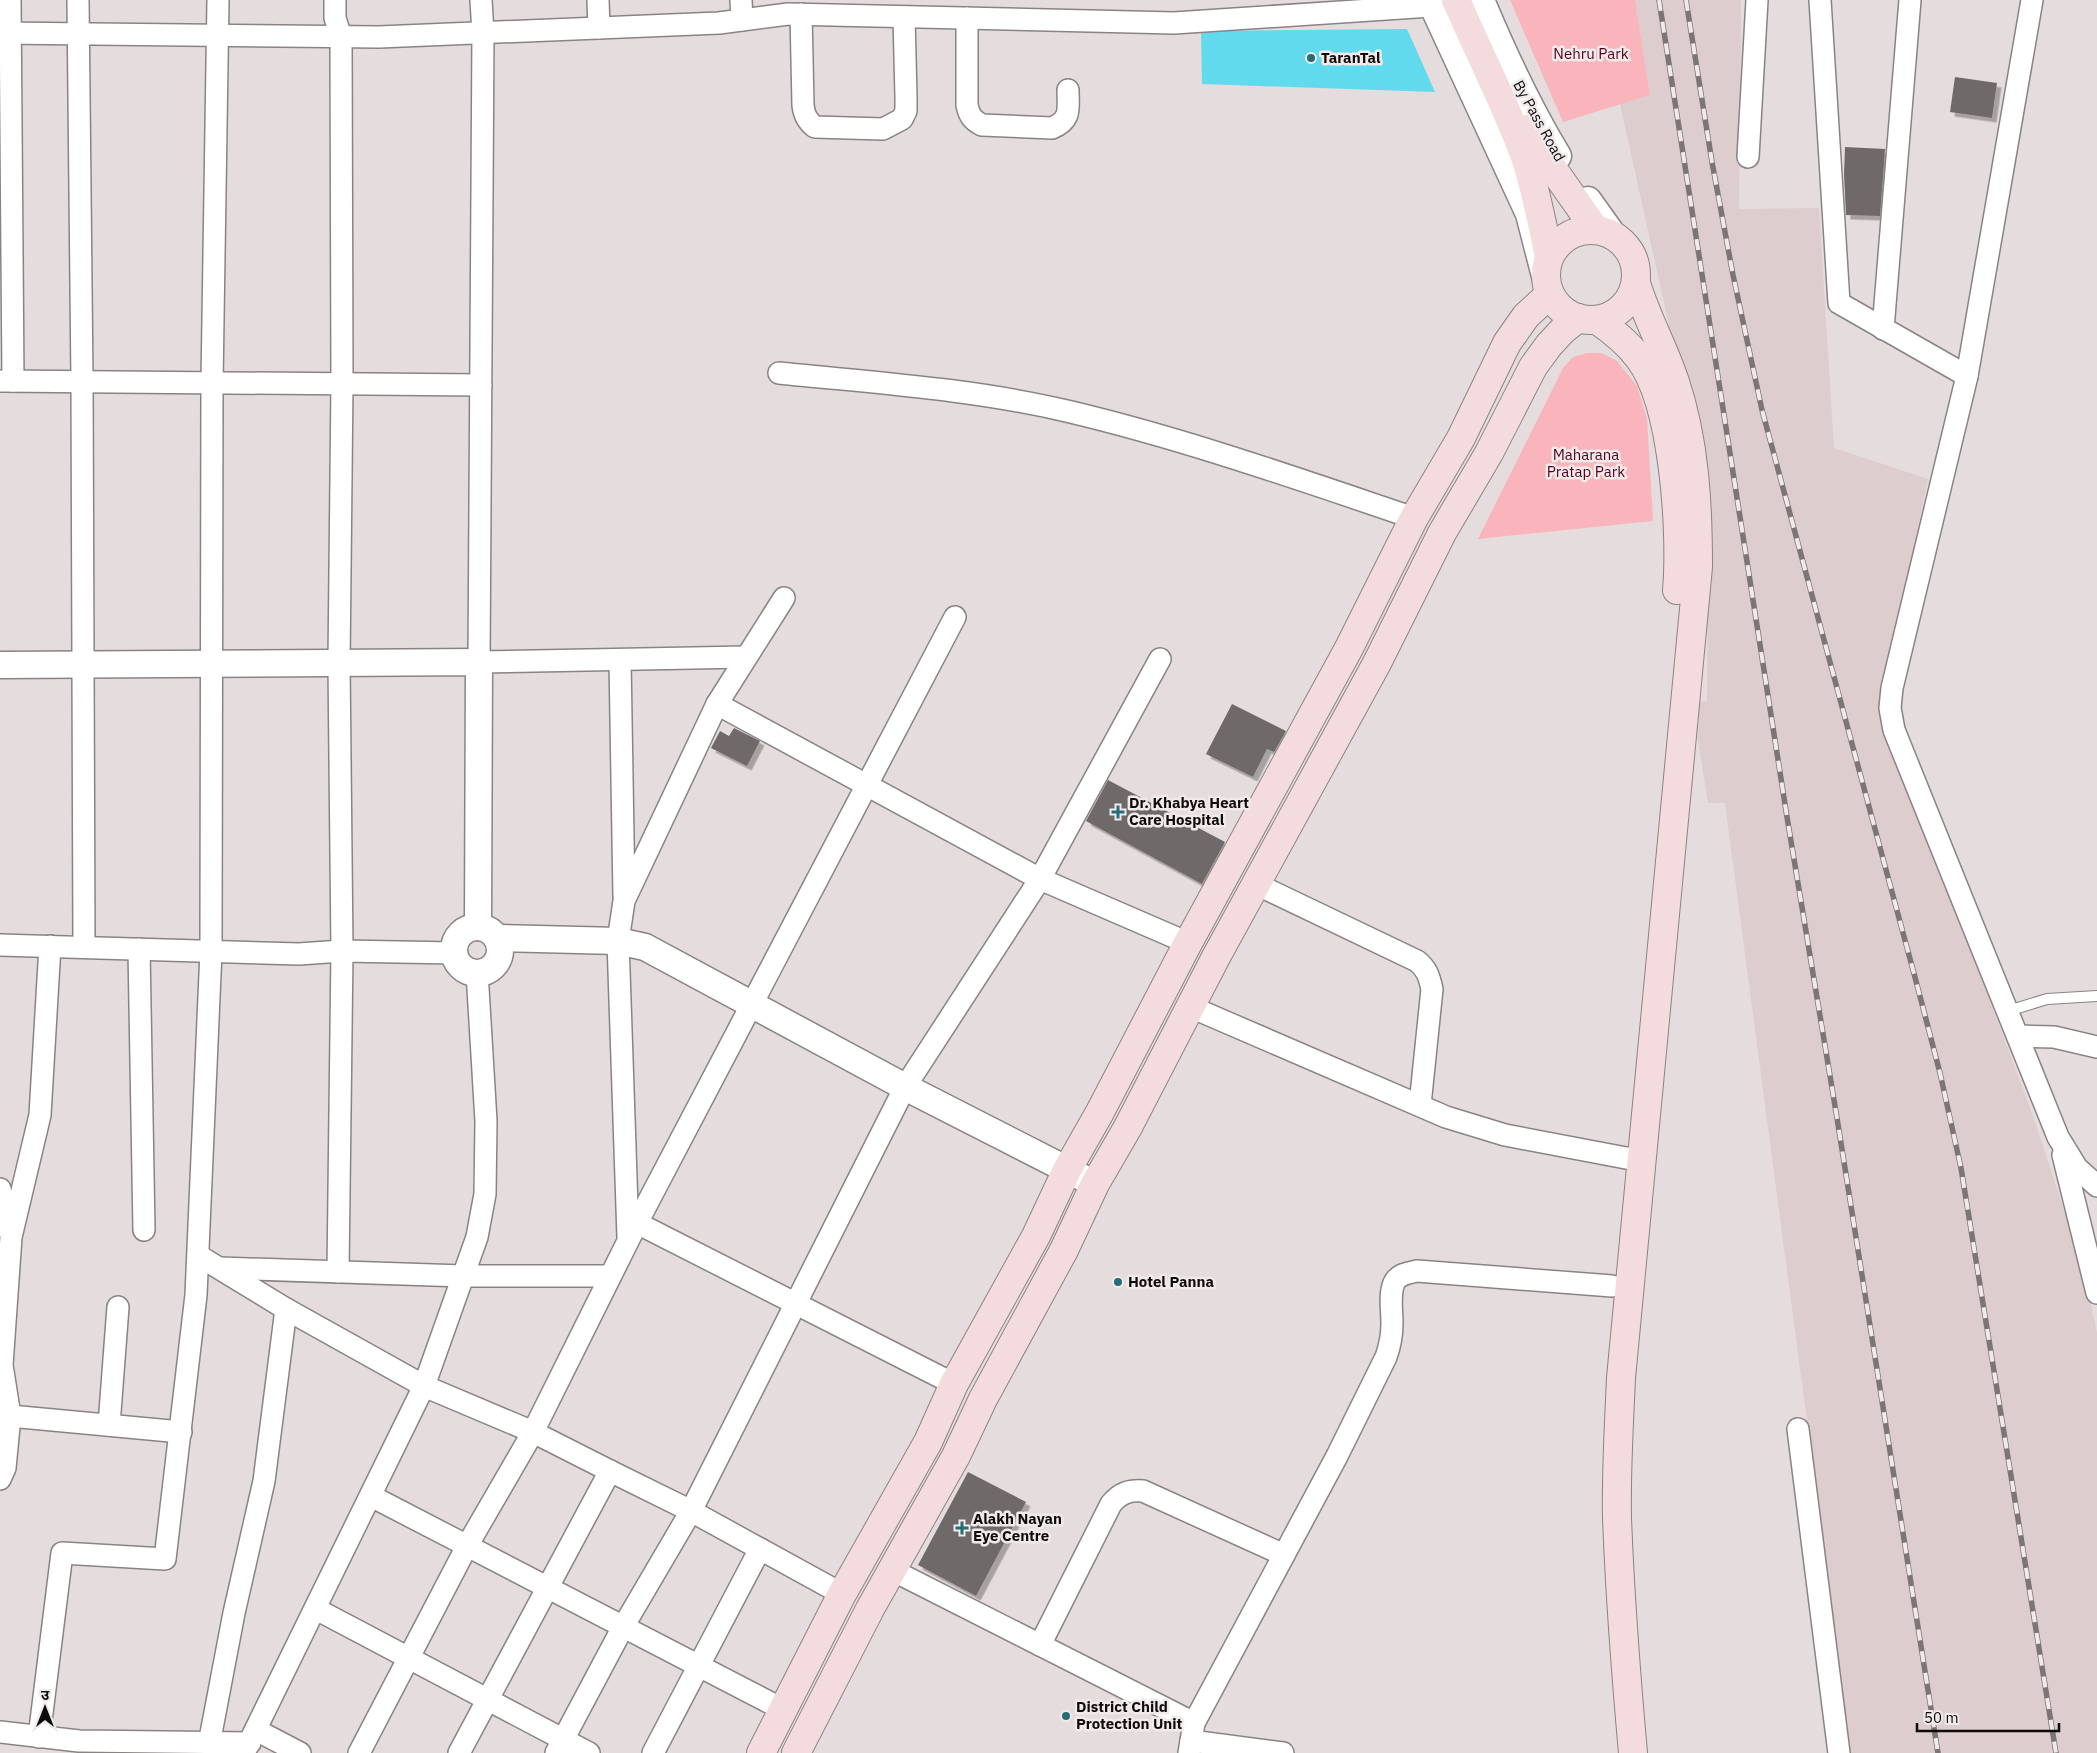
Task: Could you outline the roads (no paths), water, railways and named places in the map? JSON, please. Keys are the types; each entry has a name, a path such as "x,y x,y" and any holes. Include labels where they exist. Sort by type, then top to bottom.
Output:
{"main road":[{"path":"1439,2 1494,81 1536,147 1604,232 1627,247 1636,264 1636,283 1642,303 1675,382 1694,467 1698,515 1698,567 1634,1159 1612,1286 1602,1446 1601,1515 1616,1753"},
{"path":"1494,81 1525,159 1539,206 1548,276 1562,309 1588,319 1622,338 1640,358 1655,385 1665,424 1672,467 1678,533 1679,568 1634,1159 1617,1447 1617,1517 1623,1631 1633,1753"},
{"path":"761,1753 842,1594 928,1442 954,1384 1036,1236 1066,1170 1100,1112 1188,943 1349,648 1414,518 1461,438 1507,344 1526,316 1548,276 1559,242 1576,232 1604,232"},
{"path":"796,1753 892,1570 956,1456 983,1398 1064,1250 1094,1184 1128,1127 1256,884 1376,663 1442,533 1489,453 1533,367 1563,330 1588,319 1615,313 1629,300 1636,283"}],"street":[{"path":"10,0 5,33 6,381 481,385"},
{"path":"78,0 82,382 84,947"},
{"path":"39,1737 62,1553 165,1559 181,1432 199,1256 211,951 212,383 219,35 218,0"},
{"path":"335,0 335,18 341,37 342,384 339,663 342,951 338,1272"},
{"path":"481,0 483,33 479,662 488,933 500,946 497,961 492,967 477,972 462,967 455,953 458,938 463,932 488,933 618,941 645,947 905,1087 1094,1184"},
{"path":"598,0 599,28"},
{"name":"By Pass Road","path":"1481,0 1507,62 1532,114 1604,232"},
{"path":"1748,157 1757,0"},
{"path":"1820,0 1839,303 1967,376"},
{"path":"1883,329 1910,0"},
{"path":"2032,0 1967,376 1892,688 1890,708 1894,730 1903,754 2058,1138 2097,1293"},
{"path":"5,33 341,37 483,33 719,23 742,10 788,14 1174,23 1439,2 1529,214 1548,276"},
{"path":"802,14 803,105 808,122 815,127 884,129 902,119 906,111 904,17"},
{"path":"968,18 967,104 973,121 982,125 1052,128 1062,124 1066,118 1068,90"},
{"path":"779,373 972,393 1070,412 1202,448 1414,518"},
{"path":"624,901 717,704 784,598"},
{"path":"360,1753 467,1546 533,1432 632,1232 752,1006 865,785 955,617"},
{"path":"0,665 479,662 746,657"},
{"path":"560,1746 623,1627 691,1511 905,1087 1040,879 1160,659"},
{"path":"620,660 624,901 618,941 632,1232"},
{"path":"717,704 1040,879 1188,943"},
{"path":"1256,884 1417,961 1425,967 1432,989 1420,1105"},
{"path":"0,945 299,954 342,951 455,953"},
{"path":"0,1479 5,1468 10,1416 1,1365 11,1237 40,1115 50,946"},
{"path":"139,949 144,1230"},
{"path":"250,1742 424,1386 477,1237 485,1194 486,1121 477,972"},
{"path":"1191,1007 1446,1117 1505,1135 1634,1159"},
{"path":"2018,1036 2054,1038 2097,1047"},
{"path":"2058,1138 2078,1168 2097,1186"},
{"path":"0,1189 11,1237"},
{"path":"632,1232 797,1303 954,1384"},
{"path":"199,1256 286,1309 424,1386 533,1432 691,1511 842,1594"},
{"path":"218,1268 463,1276 610,1276"},
{"path":"1192,1739 1386,1357 1391,1344 1392,1294 1394,1284 1398,1278 1404,1274 1417,1271 1612,1286"},
{"path":"109,1425 118,1307"},
{"path":"209,1744 234,1613 264,1482 286,1309"},
{"path":"10,1416 181,1432"},
{"path":"1798,1429 1839,1753"},
{"path":"459,1753 486,1699 610,1471"},
{"path":"1040,1645 1111,1504 1116,1497 1123,1493 1132,1490 1143,1491 1284,1555"},
{"path":"371,1496 784,1710"},
{"path":"654,1753 760,1549"},
{"path":"892,1570 1040,1645 1192,1739 1282,1753"},
{"path":"316,1609 486,1699 560,1746 589,1753"},
{"path":"0,1732 39,1737 76,1747 250,1742 300,1753"}],"lane":[{"path":"2008,1011 2048,1000 2097,996"}],"water":[{"name":"TaranTal","path":"1407,29 1435,92 1202,84 1201,31"}],"railway":[{"path":"1659,0 1787,817 1938,1753"},
{"path":"1686,0 1712,162 1733,275 1762,410 1916,981 1940,1073 1961,1168 2056,1753"}],"place":[{"name":"TaranTal","path":"1311,58"},
{"name":"Dr. Khabya Heart Care Hospital","path":"1118,812"},
{"name":"Hotel Panna","path":"1118,1282"},
{"name":"Alakh Nayan Eye Centre","path":"962,1528"},
{"name":"District Child Protection Unit","path":"1066,1716"}],"park label":[{"name":"Nehru Park","path":"1591,54"},
{"name":"Maharana Pratap Park","path":"1586,464"}]}
